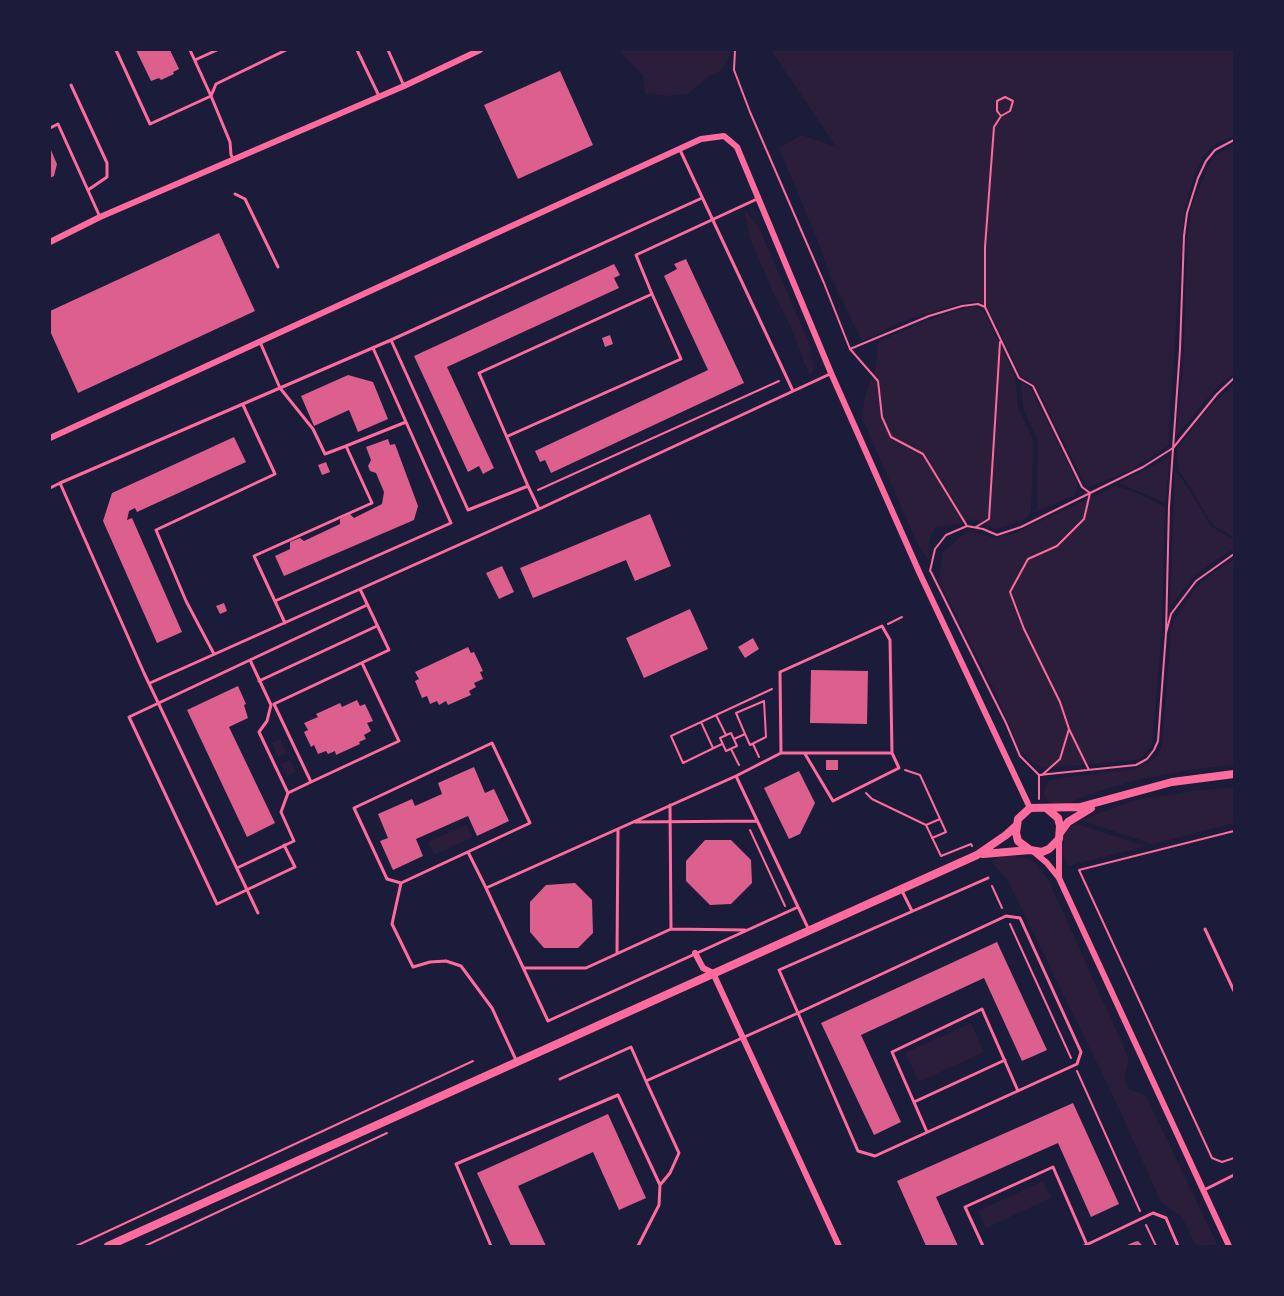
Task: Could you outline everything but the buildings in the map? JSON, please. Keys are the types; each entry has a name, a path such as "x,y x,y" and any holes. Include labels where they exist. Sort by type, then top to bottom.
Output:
{"main road":[{"path":"108,1246 977,855 1006,836 1016,826 1023,812 1038,808 1080,807 1172,782 1234,774"},
{"path":"977,855 1049,849 1068,822 1105,800"},
{"path":"1038,808 1058,818 1059,836"},
{"path":"1016,826 1018,841 1032,851"}],"street":[{"path":"50,242 100,217 404,86 480,50"},
{"path":"50,438 679,148 701,139 724,136 737,147 831,373 920,574 1038,808"},
{"path":"1059,836 1059,878"},
{"path":"1032,851 1047,863 1059,878 1229,1246"},
{"path":"695,953 703,968 713,973 839,1246"}],"lane":[{"path":"116,50 150,124 211,96 216,84 286,50"},
{"path":"190,50 230,142 231,155 234,160"},
{"path":"195,60 217,50"},
{"path":"357,50 379,96"},
{"path":"388,50 404,86"},
{"path":"71,85 107,163 107,177 88,190"},
{"path":"50,128 58,124 100,217"},
{"path":"679,148 793,391"},
{"path":"235,194 245,199 278,267"},
{"path":"50,488 391,340 702,198"},
{"path":"508,436 681,359 636,255 758,198"},
{"path":"539,509 479,373 652,294"},
{"path":"391,340 468,510 528,486"},
{"path":"260,342 280,388 313,429 325,454 406,422"},
{"path":"275,601 451,523 373,348"},
{"path":"150,683 539,509 831,373"},
{"path":"214,654 186,602 156,530 275,474 243,405"},
{"path":"285,623 254,556 372,503 346,446"},
{"path":"60,483 159,703 258,913"},
{"path":"288,793 259,732 267,721 272,705 389,650 360,589"},
{"path":"284,845 295,867 217,904 129,717 367,605"},
{"path":"259,681 377,626"},
{"path":"781,753 780,672 882,626 890,640 892,753 899,768 832,801 805,754"},
{"path":"249,660 311,782"},
{"path":"237,868 294,841 280,812 288,793 399,741 362,663"},
{"path":"492,743 530,823 401,883 387,879 354,808 492,743"},
{"path":"486,888 736,776 781,753 892,753"},
{"path":"736,776 809,930"},
{"path":"670,805 671,929"},
{"path":"633,822 757,821"},
{"path":"617,953 618,829"},
{"path":"468,852 548,1021 798,907"},
{"path":"646,1081 798,1013 1006,916 1020,918 1081,1052 1077,1064 876,1156 858,1151 798,1013 779,970 988,878"},
{"path":"401,883 392,924 413,967 430,962 446,961 461,966 492,1008 517,1062"},
{"path":"900,888 912,911"},
{"path":"524,968 586,968 671,929 747,930"},
{"path":"1205,929 1234,991"},
{"path":"927,1132 892,1052 982,1009 1018,1091"},
{"path":"560,1079 631,1047 679,1153 670,1173 660,1185"},
{"path":"914,1102 1005,1060"},
{"path":"491,1246 456,1164 618,1095 660,1185 659,1205 638,1246"},
{"path":"982,1246 965,1207 1053,1167 1086,1246 1153,1213 1166,1218 1178,1246"},
{"path":"1204,1190 1234,1175"}],"path":[{"path":"735,50 734,70 750,112 850,349 878,381 882,417 891,436 923,454 967,525"},
{"path":"1001,116 997,111 997,101 1005,97 1012,101 1010,111 1001,116 993,127 985,247 985,307 1019,378 1032,386 1082,487 1090,493"},
{"path":"1234,140 1215,150 1206,161 1187,213 1184,236 1180,349 1173,447 1169,506 1166,633 1158,741 1148,759 1136,765 1040,775 1020,756 1006,723 930,571 935,549 946,535 967,525 997,535 1021,527 1143,467 1173,447 1216,394 1234,378"},
{"path":"850,349 951,309 978,304 985,307"},
{"path":"976,527 989,519 1000,339"},
{"path":"532,493 787,378"},
{"path":"1089,770 1060,702 1024,629 1010,592 1028,559 1057,546 1084,519 1090,493"},
{"path":"1166,633 1171,614 1196,581 1234,554"},
{"path":"882,626 903,618"},
{"path":"722,744 683,763 671,736 780,685"},
{"path":"746,701 750,707"},
{"path":"753,744 766,737 764,701 736,713 750,745 753,744 762,763"},
{"path":"716,715 726,735"},
{"path":"701,722 713,748"},
{"path":"1038,808 1040,775 1060,759 1070,729"},
{"path":"731,733 738,746 726,751 720,738 726,735 731,733"},
{"path":"734,739 745,734"},
{"path":"732,749 743,772"},
{"path":"899,768 920,775 946,832 932,838"},
{"path":"860,787 872,799 926,825 941,856 971,843 977,855"},
{"path":"926,825 940,819"},
{"path":"746,821 787,912"},
{"path":"1234,831 1079,870 1212,1158 1222,1162 1234,1158"},
{"path":"988,878 1156,1246"},
{"path":"76,1246 473,1061"}],"shaded area":[{"path":"619,50 731,51 720,71 709,76 687,94 667,96 645,93 643,76"},
{"path":"771,50 1234,50 1234,136 1219,142 1204,155 1195,173 1184,211 1168,446 1129,471 1087,488 1035,385 1021,376 987,306 977,301 961,303 901,322 862,341 830,276 779,148 801,135 836,147"},
{"path":"1234,145 1234,374 1217,387 1176,436 1183,363 1188,233 1192,204 1209,165 1217,154"},
{"path":"744,209 759,228 808,340 814,369 810,377 790,325 750,239"},
{"path":"967,307 977,307 984,312 1015,376 1018,406 1032,438 1031,512 1024,520 997,529 973,519 960,524 935,527 929,542 929,560 918,545 862,418 865,397 876,365 878,342 923,322"},
{"path":"1021,382 1030,387 1078,484 1075,495 1034,513 1037,508 1038,441 1023,408"},
{"path":"1234,384 1234,538 1213,525 1178,470 1177,459 1178,449 1184,439 1210,407"},
{"path":"1170,457 1165,503 1119,483"},
{"path":"1175,470 1211,526 1234,540 1234,549 1195,576 1170,606"},
{"path":"1115,486 1138,493 1165,507 1162,630 1152,745 1140,759 1043,768 1034,764 1020,751 995,691 939,582 942,553 968,531 996,538 1015,533"},
{"path":"1234,559 1234,765 1141,779 1070,802 1051,804 1044,795 1049,781 1135,769 1150,762 1158,755 1162,746 1171,631 1174,621 1196,587"},
{"path":"280,739 287,753 278,757 272,743"},
{"path":"290,760 296,772 287,776 281,764"},
{"path":"1234,787 1234,823 1153,844 1080,820 1136,800"},
{"path":"1077,824 1145,846 1068,866 1063,855 1062,843 1070,826"},
{"path":"466,825 473,837 434,855 428,842"},
{"path":"1003,855 1027,858 1037,865 1048,879 1129,1059 1124,1078 1129,1089 1146,1096 1218,1246 1196,1246 1182,1217 1161,1202 1115,1100 1008,881 991,861"},
{"path":"971,1023 984,1052 919,1082 905,1053"},
{"path":"1043,1181 1051,1198 986,1228 978,1211"}]}
